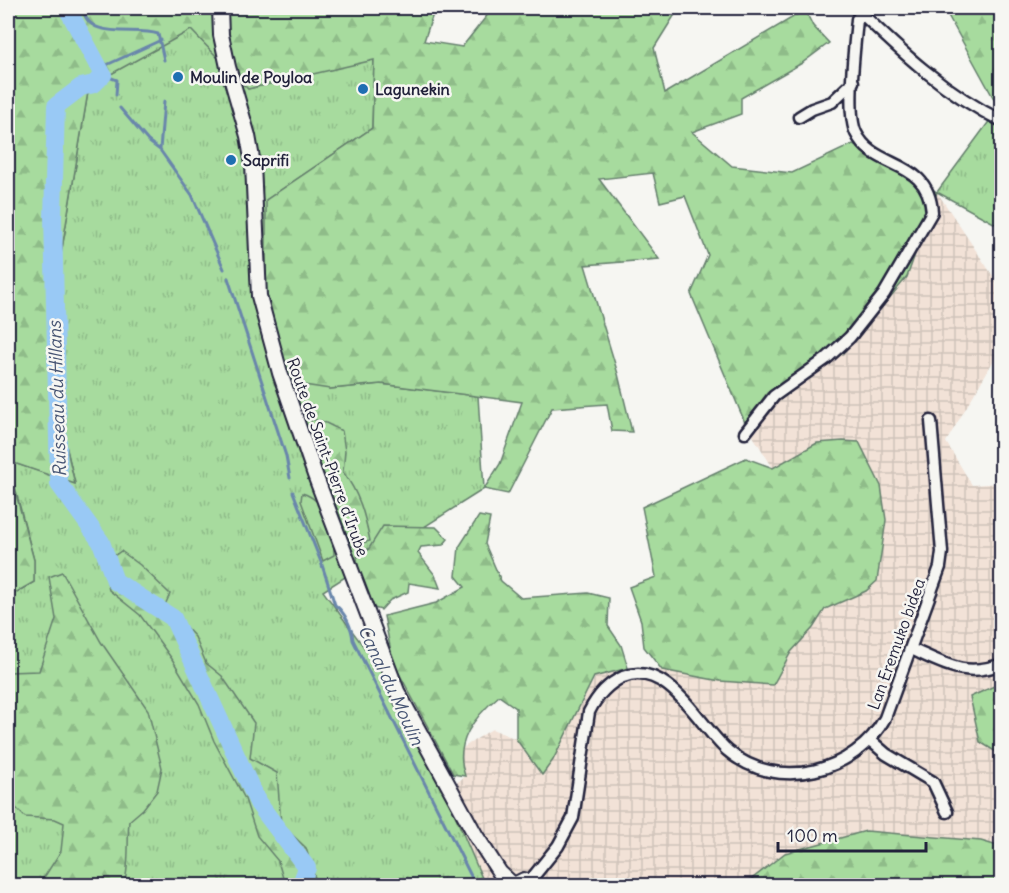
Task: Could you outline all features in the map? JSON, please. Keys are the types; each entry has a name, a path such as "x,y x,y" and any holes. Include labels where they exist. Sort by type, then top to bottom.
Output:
{"street":[{"name":"Route de Saint-Pierre d'Irube","path":"220,8 221,35 254,164 259,296 280,373 315,475 397,691 476,836 500,873 512,885 519,880 531,884"},
{"path":"745,433 774,396 826,359 850,337 884,294 927,225 932,212 931,200 920,178 866,146 856,134 853,124 853,82 859,10 937,80 965,101 1002,121"},
{"path":"799,117 812,108 831,102 853,82"},
{"name":"Lan Eremuko bidea","path":"531,884 558,846 573,818 589,712 606,688 630,675 644,674 665,682 728,752 760,767 799,773 825,769 847,760 871,741 885,718 911,649 935,585 942,552 932,421"},
{"path":"911,649 966,671 978,671 1002,664"},
{"path":"871,741 886,754 933,782 947,812"}],"shaded area":[{"path":"937,192 1001,288 1001,348 946,442 972,485 1001,483 1001,683 980,742 1001,755 1001,847 981,841 955,840 785,853 744,885 485,885 445,793 465,776 460,763 461,749 492,729 516,739 542,775 553,760 595,677 628,668 662,670 720,681 773,685 791,652 813,628 825,609 866,591 877,581 886,520 881,486 817,443 773,468 746,425 907,277"}],"green space":[{"path":"8,8 435,8 424,41 462,47 493,8 679,8 654,48 665,93 805,10 813,26 829,43 802,63 741,98 741,114 692,132 732,166 792,173 853,144 937,192 907,277 843,353 746,425 691,294 708,255 685,196 660,202 653,173 599,179 659,259 585,265 618,374 632,432 612,431 607,404 552,408 508,494 484,489 500,464 522,402 381,384 330,389 291,383 266,312 266,200 372,128 374,60 248,89 191,30 89,86 53,303 56,403 75,484 8,461"},
{"path":"944,8 1001,8 1001,109 999,108"},
{"path":"191,29 248,89 374,59 372,128 266,200 330,389 381,384 478,396 484,489 323,591 410,710 485,885 8,886 8,597 34,582 34,560 8,461 75,483 56,403 53,303 89,86"},
{"path":"999,108 1001,109 1001,227 937,192"},
{"path":"311,419 324,422 342,431 345,451 343,472 361,505 370,541 351,546 311,440"},
{"path":"859,442 881,486 886,520 877,581 866,591 825,609 813,628 791,652 773,685 720,681 662,670 644,647 641,621 629,587 656,577 642,507 746,458 773,468 817,443"},
{"path":"8,465 34,560 34,582 8,597"},
{"path":"302,493 311,497 324,510 331,527 334,555 323,561 301,501"},
{"path":"479,516 490,518 485,544 501,581 521,598 588,593 609,598 608,626 621,645 628,668 594,677 553,760 542,775 516,739 516,708 499,696 481,713 468,732 462,753 465,776 453,774 393,662 384,616 436,603 465,587 456,576 459,547"},
{"path":"383,526 436,527 448,539 443,545 421,547 418,553 435,575 440,588 409,583 408,592 390,600 381,610 374,608 359,578 357,557 368,550"},
{"path":"121,551 140,565 170,594 165,605 195,637 206,663 222,676 254,723 250,758 277,773 281,824 306,848 317,885 285,885 278,861 257,836 245,799 214,741 199,704 172,659 140,615 109,590 103,564"},
{"path":"62,572 101,642 148,710 162,768 157,791 143,809 129,821 128,861 124,885 46,885 43,879 61,851 64,823 55,819 25,817 8,800 8,672 39,671 56,619 49,577"},
{"path":"1001,683 1001,755 980,742 970,697"},
{"path":"866,831 981,841 1001,847 1001,885 744,885 785,853"}],"waterway":[{"name":"Ruisseau du Hillans","path":"67,8 103,75 94,84 81,87 56,106 53,217 59,484 101,542 115,581 173,618 258,803 307,868 300,886"},
{"name":"Canal du Moulin","path":"83,8 86,19 103,29 158,34 164,60"},
{"path":"100,68 161,40"},
{"path":"103,75 117,80 116,95"},
{"name":"Canal du Moulin","path":"164,101 160,150 192,195 224,269"},
{"path":"120,108 148,141 160,150"},
{"name":"Canal du Moulin","path":"228,278 286,456 290,478"},
{"name":"Canal du Moulin","path":"293,492 321,562 335,605 347,621 353,640 476,886"}],"place":[{"name":"Moulin de Poyloa","path":"178,77"},
{"name":"Lagunekin","path":"363,89"},
{"name":"Saprifi","path":"231,160"}]}
